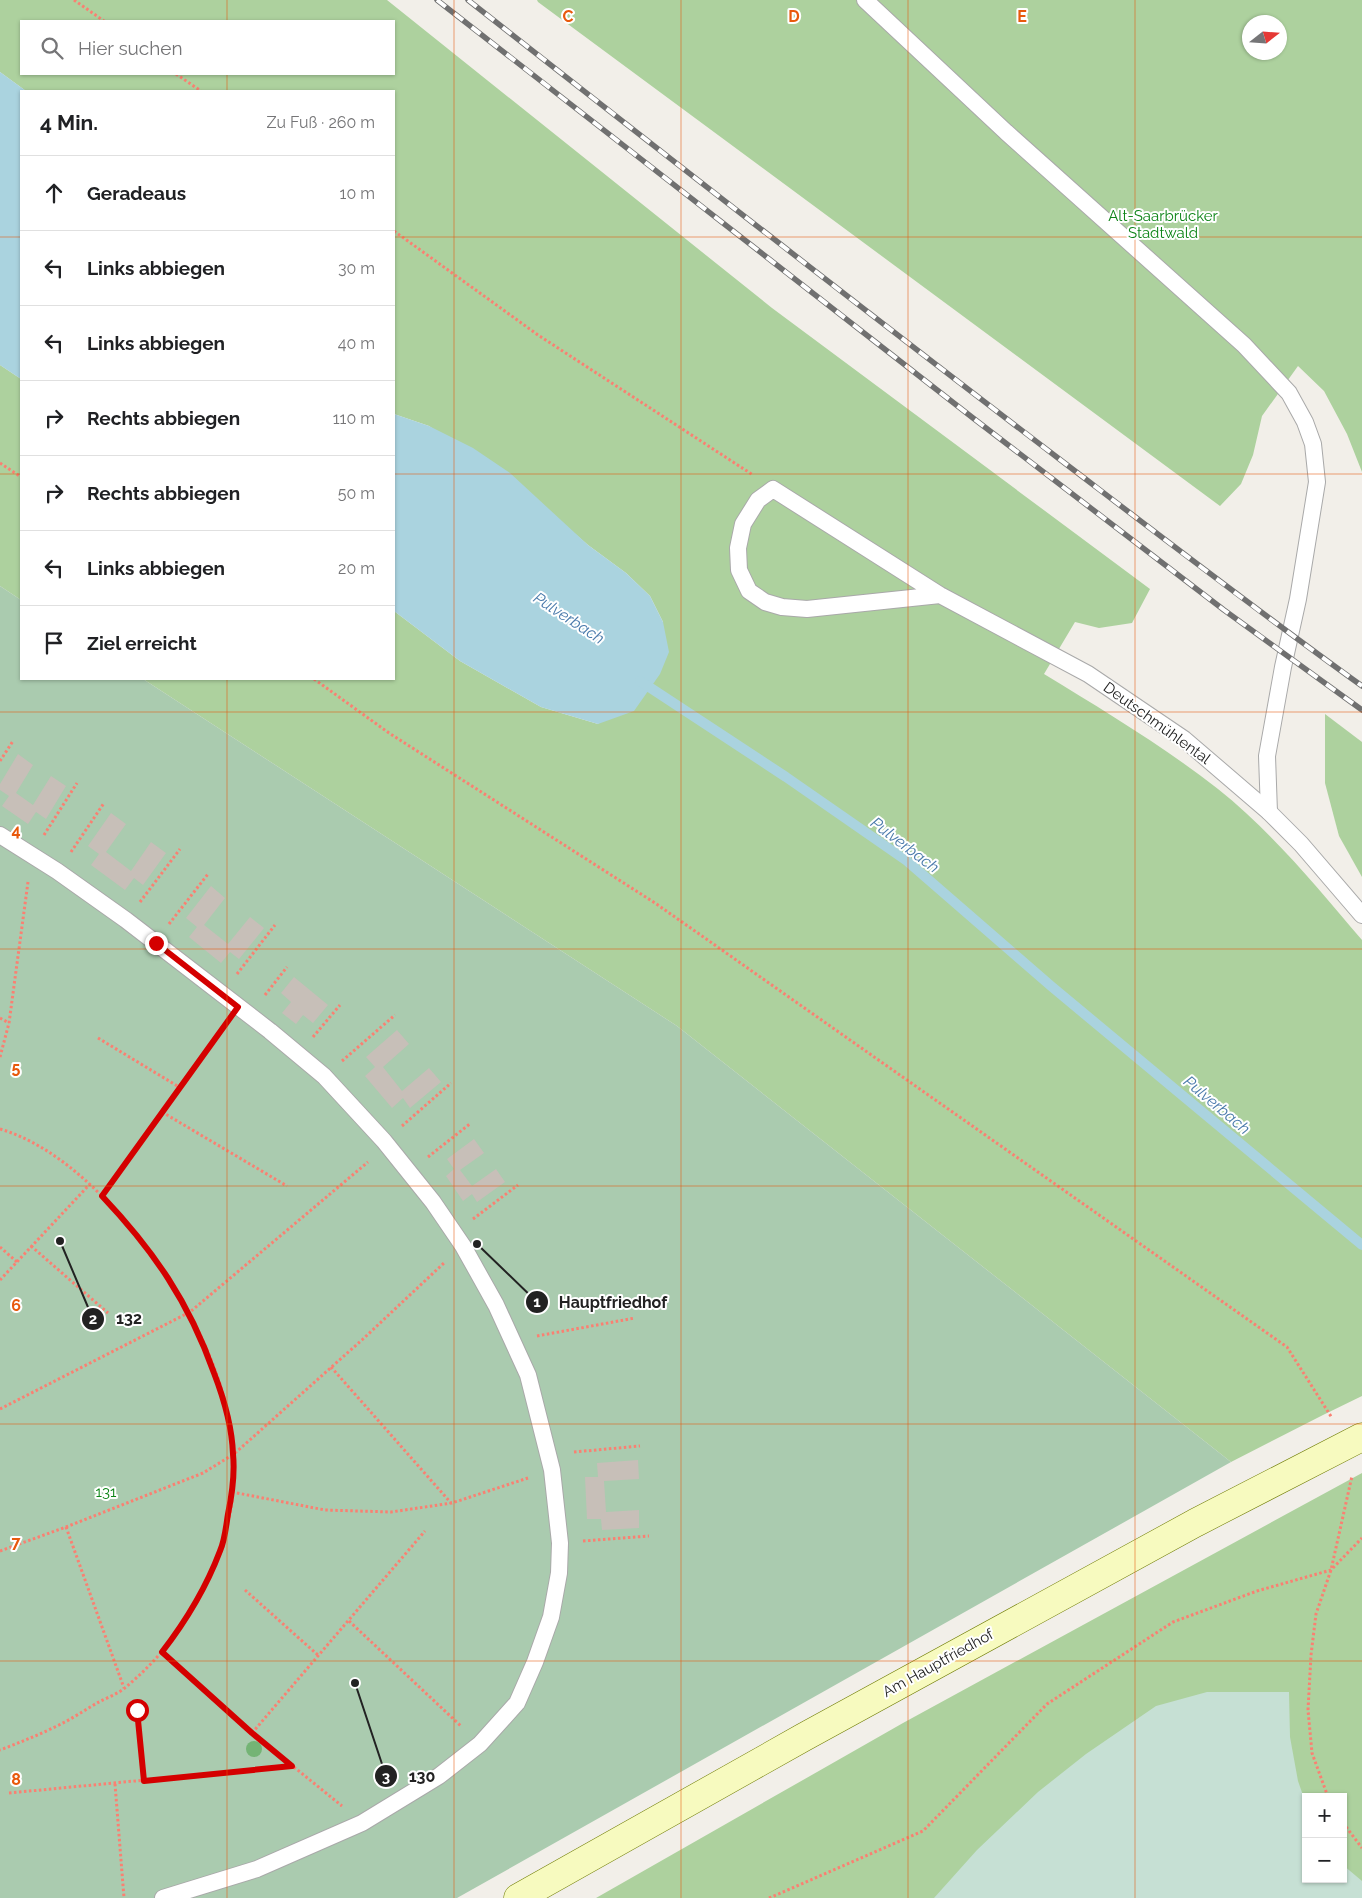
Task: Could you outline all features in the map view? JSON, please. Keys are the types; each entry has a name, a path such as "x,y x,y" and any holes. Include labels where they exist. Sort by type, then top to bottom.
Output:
{"main road":[{"name":"Am Hauptfriedhof","path":"518,1898 804,1736 1195,1523 1354,1441"}],"lane":[{"path":"865,0 1006,132 1244,345 1289,393 1305,422 1313,444 1317,482 1298,599 1283,667 1267,756 1269,812"},
{"path":"774,489 758,500 742,524 738,548 739,570 749,591 765,602 782,607 807,609 940,595"},
{"name":"Deutschmühlental","path":"774,489 940,595 1088,674 1184,739 1269,812 1301,844 1362,916"},
{"path":"0,835 58,871 126,920 298,1054 324,1076 386,1143 409,1171 458,1239 496,1305 528,1375 550,1462 560,1543 559,1573 551,1617 535,1662 517,1703 480,1744 439,1776 362,1823 257,1869 163,1898"}],"path":[{"path":"74,0 103,20"},
{"path":"177,75 200,90"},
{"path":"395,232 538,335 774,489"},
{"path":"0,463 20,476"},
{"path":"315,680 390,733 655,903 1287,1347 1332,1420 1354,1441 1355,1462 1331,1570 1316,1614 1311,1655 1308,1710 1312,1752 1327,1793"},
{"path":"0,761 13,741"},
{"path":"0,1057 9,1023 32,855 77,783"},
{"path":"58,871 104,803"},
{"path":"126,920 180,849"},
{"path":"156,943 208,874"},
{"path":"222,994 275,925"},
{"path":"102,1196 179,1087 243,1011 287,967"},
{"path":"298,1054 340,1005"},
{"path":"324,1076 395,1015"},
{"path":"0,1018 9,1023"},
{"path":"98,1038 179,1087"},
{"path":"0,1409 190,1312 386,1143 451,1083"},
{"path":"162,1112 287,1186"},
{"path":"409,1171 471,1123"},
{"path":"0,1129 11,1132 70,1166 102,1196 143,1242 169,1278 190,1312 210,1360 226,1404 234,1454 232,1492 221,1550 198,1600 181,1628 162,1652 124,1688 63,1723 0,1750"},
{"path":"0,1280 90,1184"},
{"path":"0,1551 203,1473 234,1454 331,1367 458,1239 518,1186"},
{"path":"31,1246 108,1313"},
{"path":"0,1247 17,1262"},
{"path":"512,1341 635,1318"},
{"path":"331,1367 452,1503"},
{"path":"232,1492 326,1510 391,1512 452,1503 550,1462 640,1446"},
{"path":"66,1527 124,1688"},
{"path":"252,1733 425,1531"},
{"path":"560,1543 649,1536"},
{"path":"769,1898 923,1831 1047,1704 1173,1622 1257,1591 1331,1570 1362,1538"},
{"path":"245,1590 319,1656"},
{"path":"349,1621 480,1744"},
{"path":"162,1652 252,1733 362,1823"},
{"path":"137,1710 144,1781"},
{"path":"9,1793 292,1766"},
{"path":"115,1784 124,1898"},
{"path":"1347,1828 1362,1848"}],"green space":[{"path":"0,0 387,0 772,308 1150,589 1132,623 1099,628 1075,622 1044,674 1154,743 1218,789 1257,823 1311,880 1362,940 1362,1396 1231,1462 677,1026 145,680 395,680 395,612 460,661 541,707 598,724 663,622 650,596 626,573 588,545 551,513 429,426 395,414 395,90 25,90 0,72"},
{"name":"Alt-Saarbrücker Stadtwald","path":"537,0 1362,0 1362,472 1347,434 1324,391 1298,366 1262,416 1253,455 1241,484 1220,506"},
{"path":"0,365 20,378 20,599 0,586"},
{"name":"131","path":"0,586 20,599 20,680 145,680 677,1026 1231,1462 457,1898 0,1898"},
{"path":"1325,714 1362,742 1362,877 1339,836 1325,783"},
{"path":"1362,1473 1362,1898 596,1898 903,1723"},
{"path":"1207,1692 1289,1692 1290,1737 1298,1781 1302,1793 1302,1883 1347,1883 1347,1868 1362,1881 1362,1898 934,1898 977,1850 1038,1792 1086,1754 1156,1706"}],"water":[{"path":"0,72 25,90 20,90 20,378 0,365"},
{"path":"395,414 429,426 473,448 510,473 588,545 626,573 650,596 663,622 669,652 660,674 634,711 598,724 541,707 460,661 395,612"}],"building":[{"path":"18,754 33,765 16,793 33,805 51,776 66,786 46,819 36,812 28,824 2,806 9,796 0,790 0,784"},
{"path":"111,813 126,824 106,852 131,871 151,842 166,853 143,885 134,878 125,890 91,865 99,854 88,846"},
{"path":"211,886 225,898 204,925 228,944 250,917 264,928 239,959 230,952 221,963 189,937 197,927 186,918"},
{"path":"294,977 328,1005 313,1023 303,1015 296,1024 282,1013 291,1002 281,993"},
{"path":"397,1030 409,1044 383,1067 402,1091 429,1068 441,1082 410,1108 403,1098 392,1108 365,1076 375,1067 366,1057"},
{"path":"474,1139 484,1153 460,1170 472,1186 496,1169 505,1182 477,1202 472,1194 463,1201 446,1176 454,1169 447,1159"},
{"path":"638,1460 639,1479 604,1481 606,1512 639,1510 639,1528 602,1530 601,1519 587,1519 585,1477 598,1477 597,1463"}],"waterway":[{"name":"Pulverbach","path":"640,681 786,777 907,861 1051,986 1362,1245"}],"railway":[{"path":"437,0 973,418 1224,610 1362,710"},
{"path":"468,0 984,401 1209,573 1362,686"}],"place":[{"name":"132","path":"60,1241"},
{"name":"Hauptfriedhof","path":"477,1244"},
{"name":"130","path":"355,1683"}],"route":[{"path":"137,1710 144,1781 292,1766 252,1733 162,1652 181,1628 198,1600 221,1550 232,1492 234,1454 226,1404 190,1312 169,1278 143,1242 102,1196 238,1007 156,943"}]}
